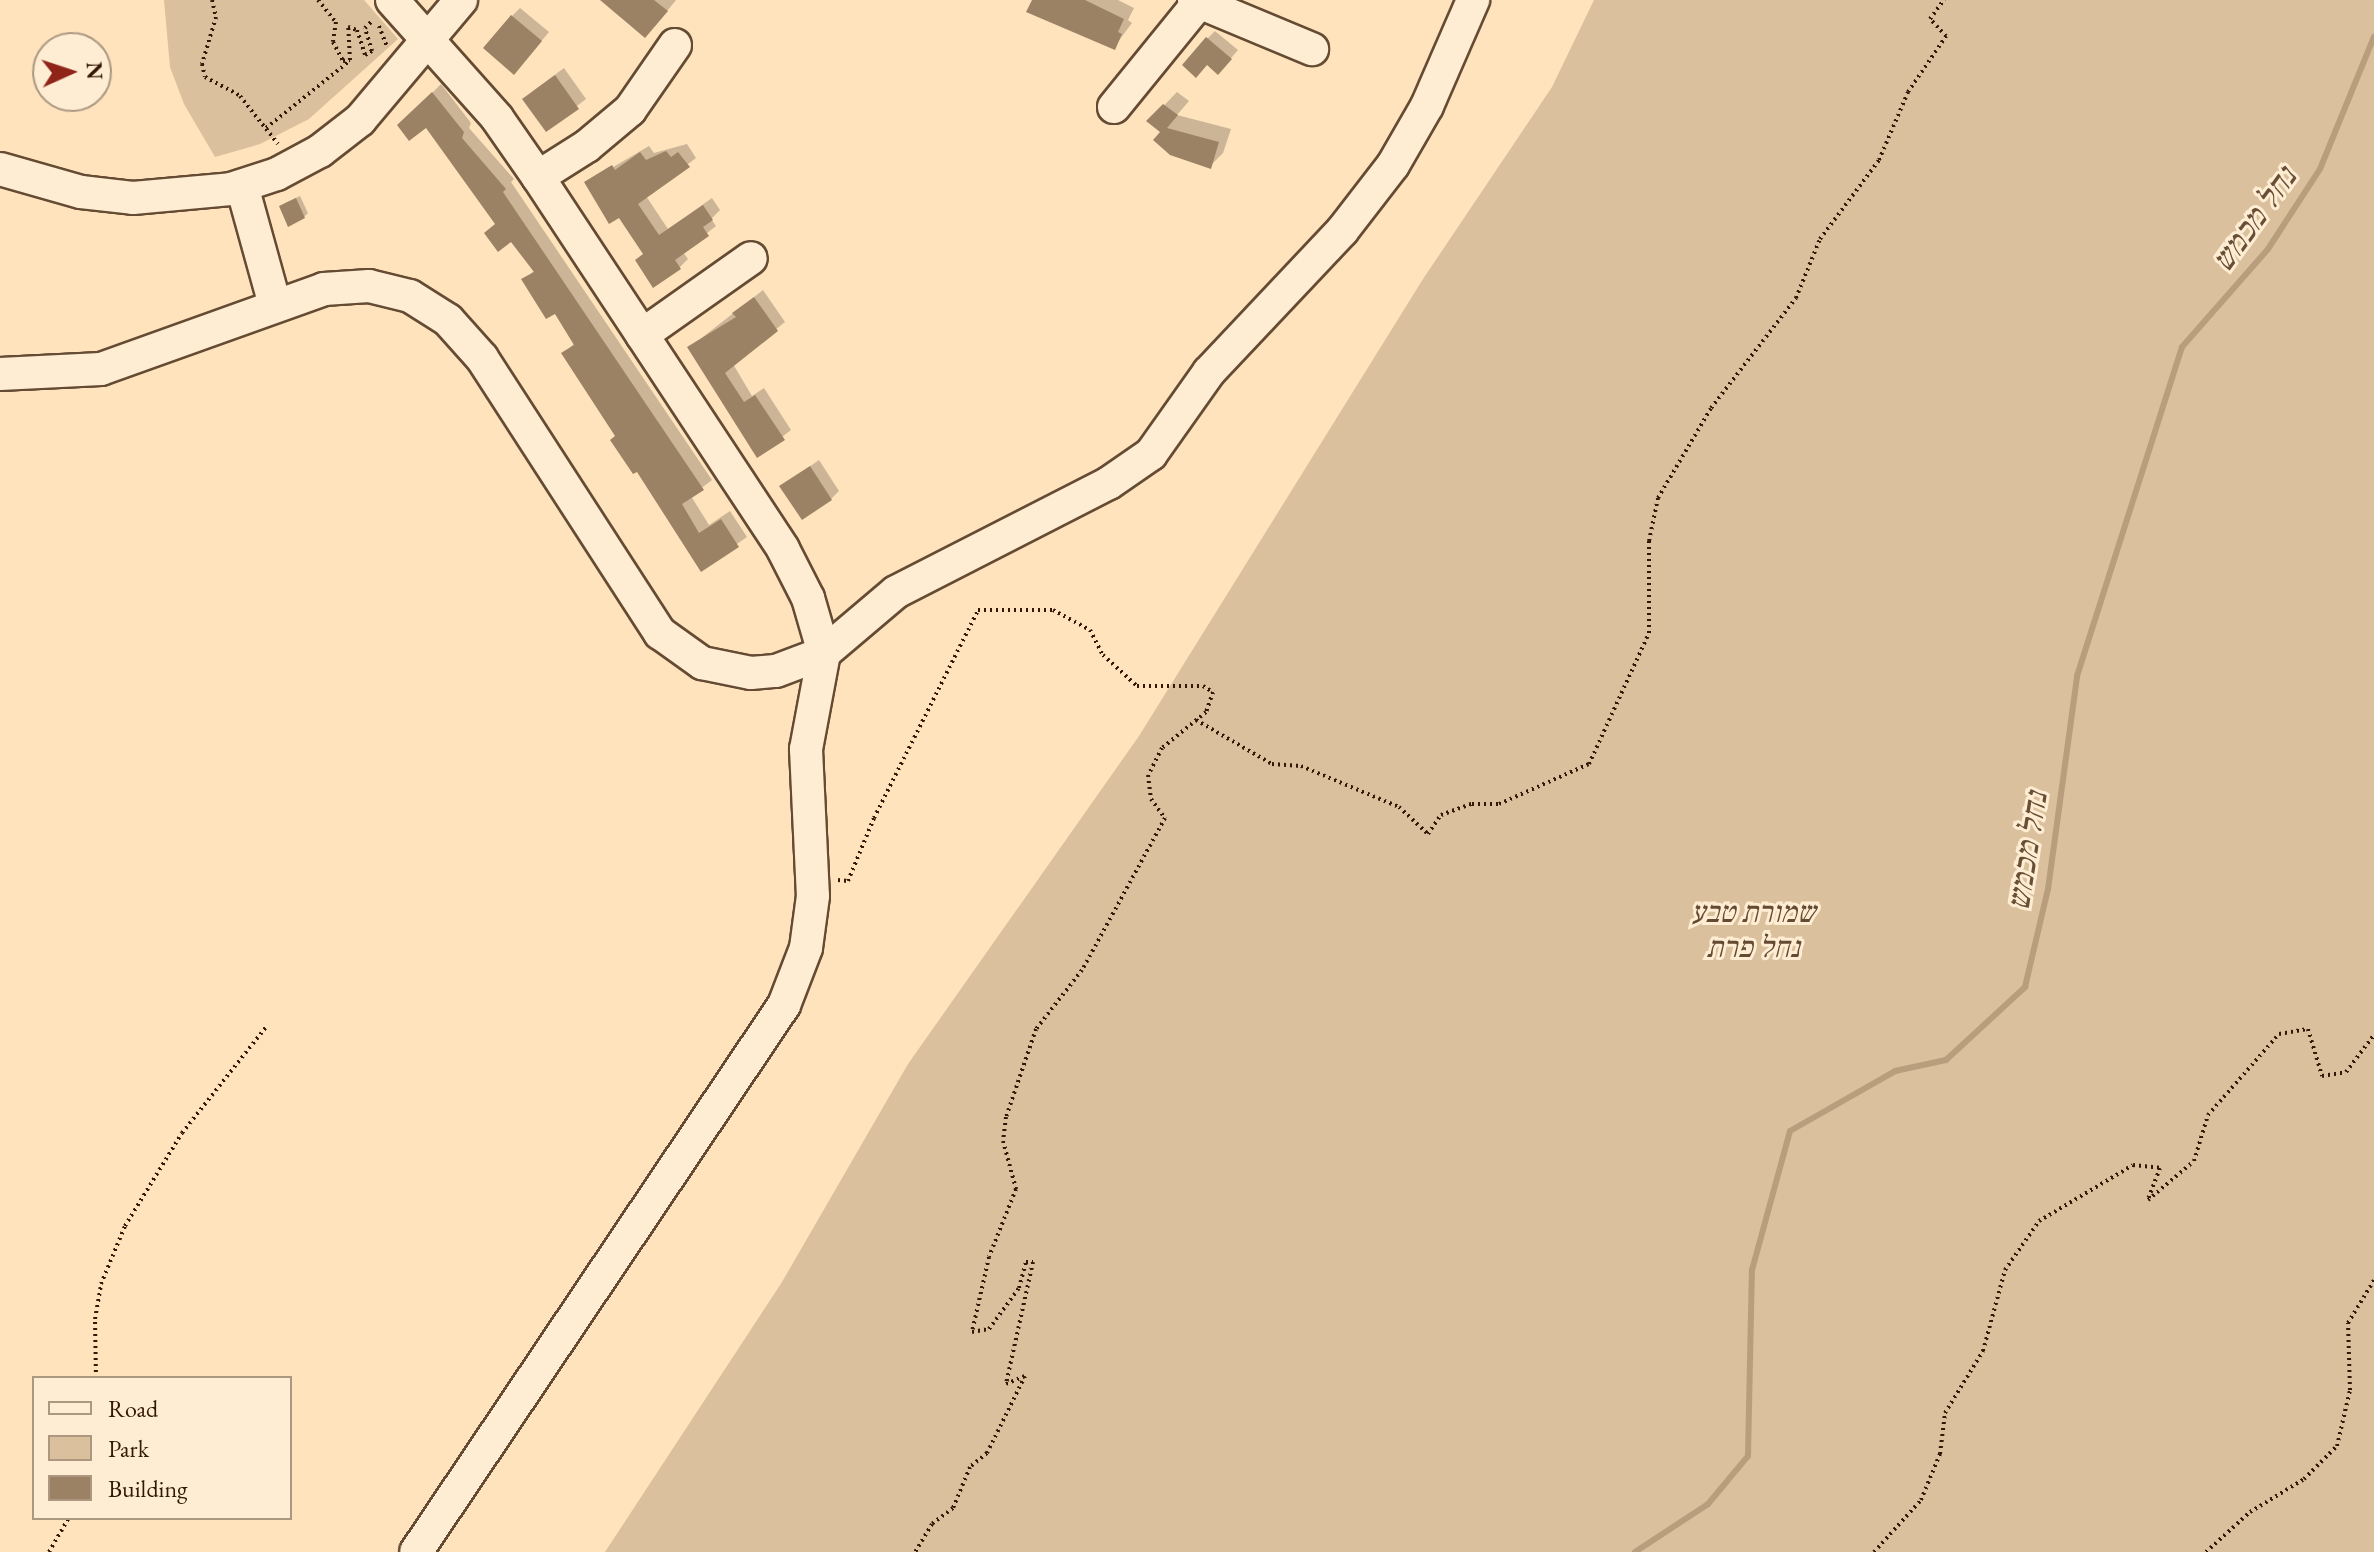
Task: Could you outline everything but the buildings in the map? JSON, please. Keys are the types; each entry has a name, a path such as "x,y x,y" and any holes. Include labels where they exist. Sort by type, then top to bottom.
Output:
{"street":[{"path":"392,0 497,118 538,177 790,561 824,653 806,749 812,877 806,948 784,1005 416,1552"},
{"path":"0,169 81,192 133,198 183,197 242,186 294,165 360,120 407,68 461,0"},
{"path":"0,374 101,369 324,289 369,286 429,306 482,358 642,610 670,642 702,663 751,673 800,664 824,653 891,594 1120,477 1160,444 1209,372 1342,231 1393,165 1427,106 1473,0"},
{"path":"1114,107 1198,1 1312,49"},
{"path":"538,177 630,110 675,45"},
{"path":"242,186 275,305"},
{"path":"642,335 751,258"}],"path":[{"path":"212,0 216,17 202,64 205,77 240,96 294,165"},
{"path":"318,0 336,22 336,54 350,60"},
{"path":"1196,720 1272,764 1301,766 1399,807 1428,834 1441,815 1472,804 1499,804 1589,764 1649,633 1649,541 1658,498 1711,408 1796,298 1820,239 1879,160 1908,92 1946,36 1930,19 1944,0"},
{"path":"350,60 348,27 357,30 365,55 372,51 365,28 371,19 383,43 407,68"},
{"path":"266,128 350,60"},
{"path":"812,877 848,881 884,797 978,610 1053,610 1090,630 1103,655 1137,686 1203,686 1213,692 1206,712 1162,748 1148,775 1151,799 1165,818 1082,970 1036,1029 1006,1117 1003,1141 1016,1189 989,1257 972,1332 989,1329 1019,1288 1026,1262 1033,1262 1006,1384 1025,1376 987,1453 970,1467 953,1508 932,1524 915,1552"},
{"path":"96,1376 95,1319 101,1284 125,1226 182,1133 266,1027"},
{"path":"1874,1552 1921,1500 1940,1454 1945,1413 1983,1351 2005,1270 2039,1221 2133,1165 2160,1168 2148,1200 2194,1161 2208,1115 2279,1034 2308,1029 2322,1076 2346,1072 2374,1035"},
{"path":"2206,1552 2250,1512 2304,1479 2337,1446 2350,1390 2348,1323 2374,1280"},
{"path":"49,1552 68,1520"}],"green space":[{"path":"164,0 364,0 398,39 309,119 260,144 215,157 184,104 170,67"},
{"name":"שמורת טבע נחל פרת","path":"1594,0 2374,0 2374,1552 605,1552 782,1282 908,1064 1139,736 1423,279 1552,87"}],"waterway":[{"name":"נחל מכמש","path":"1635,1552 1708,1504 1748,1456 1752,1270 1790,1131 1895,1071 1946,1060 2025,987 2048,889 2077,676 2182,347 2268,249 2320,169 2374,37"}]}
